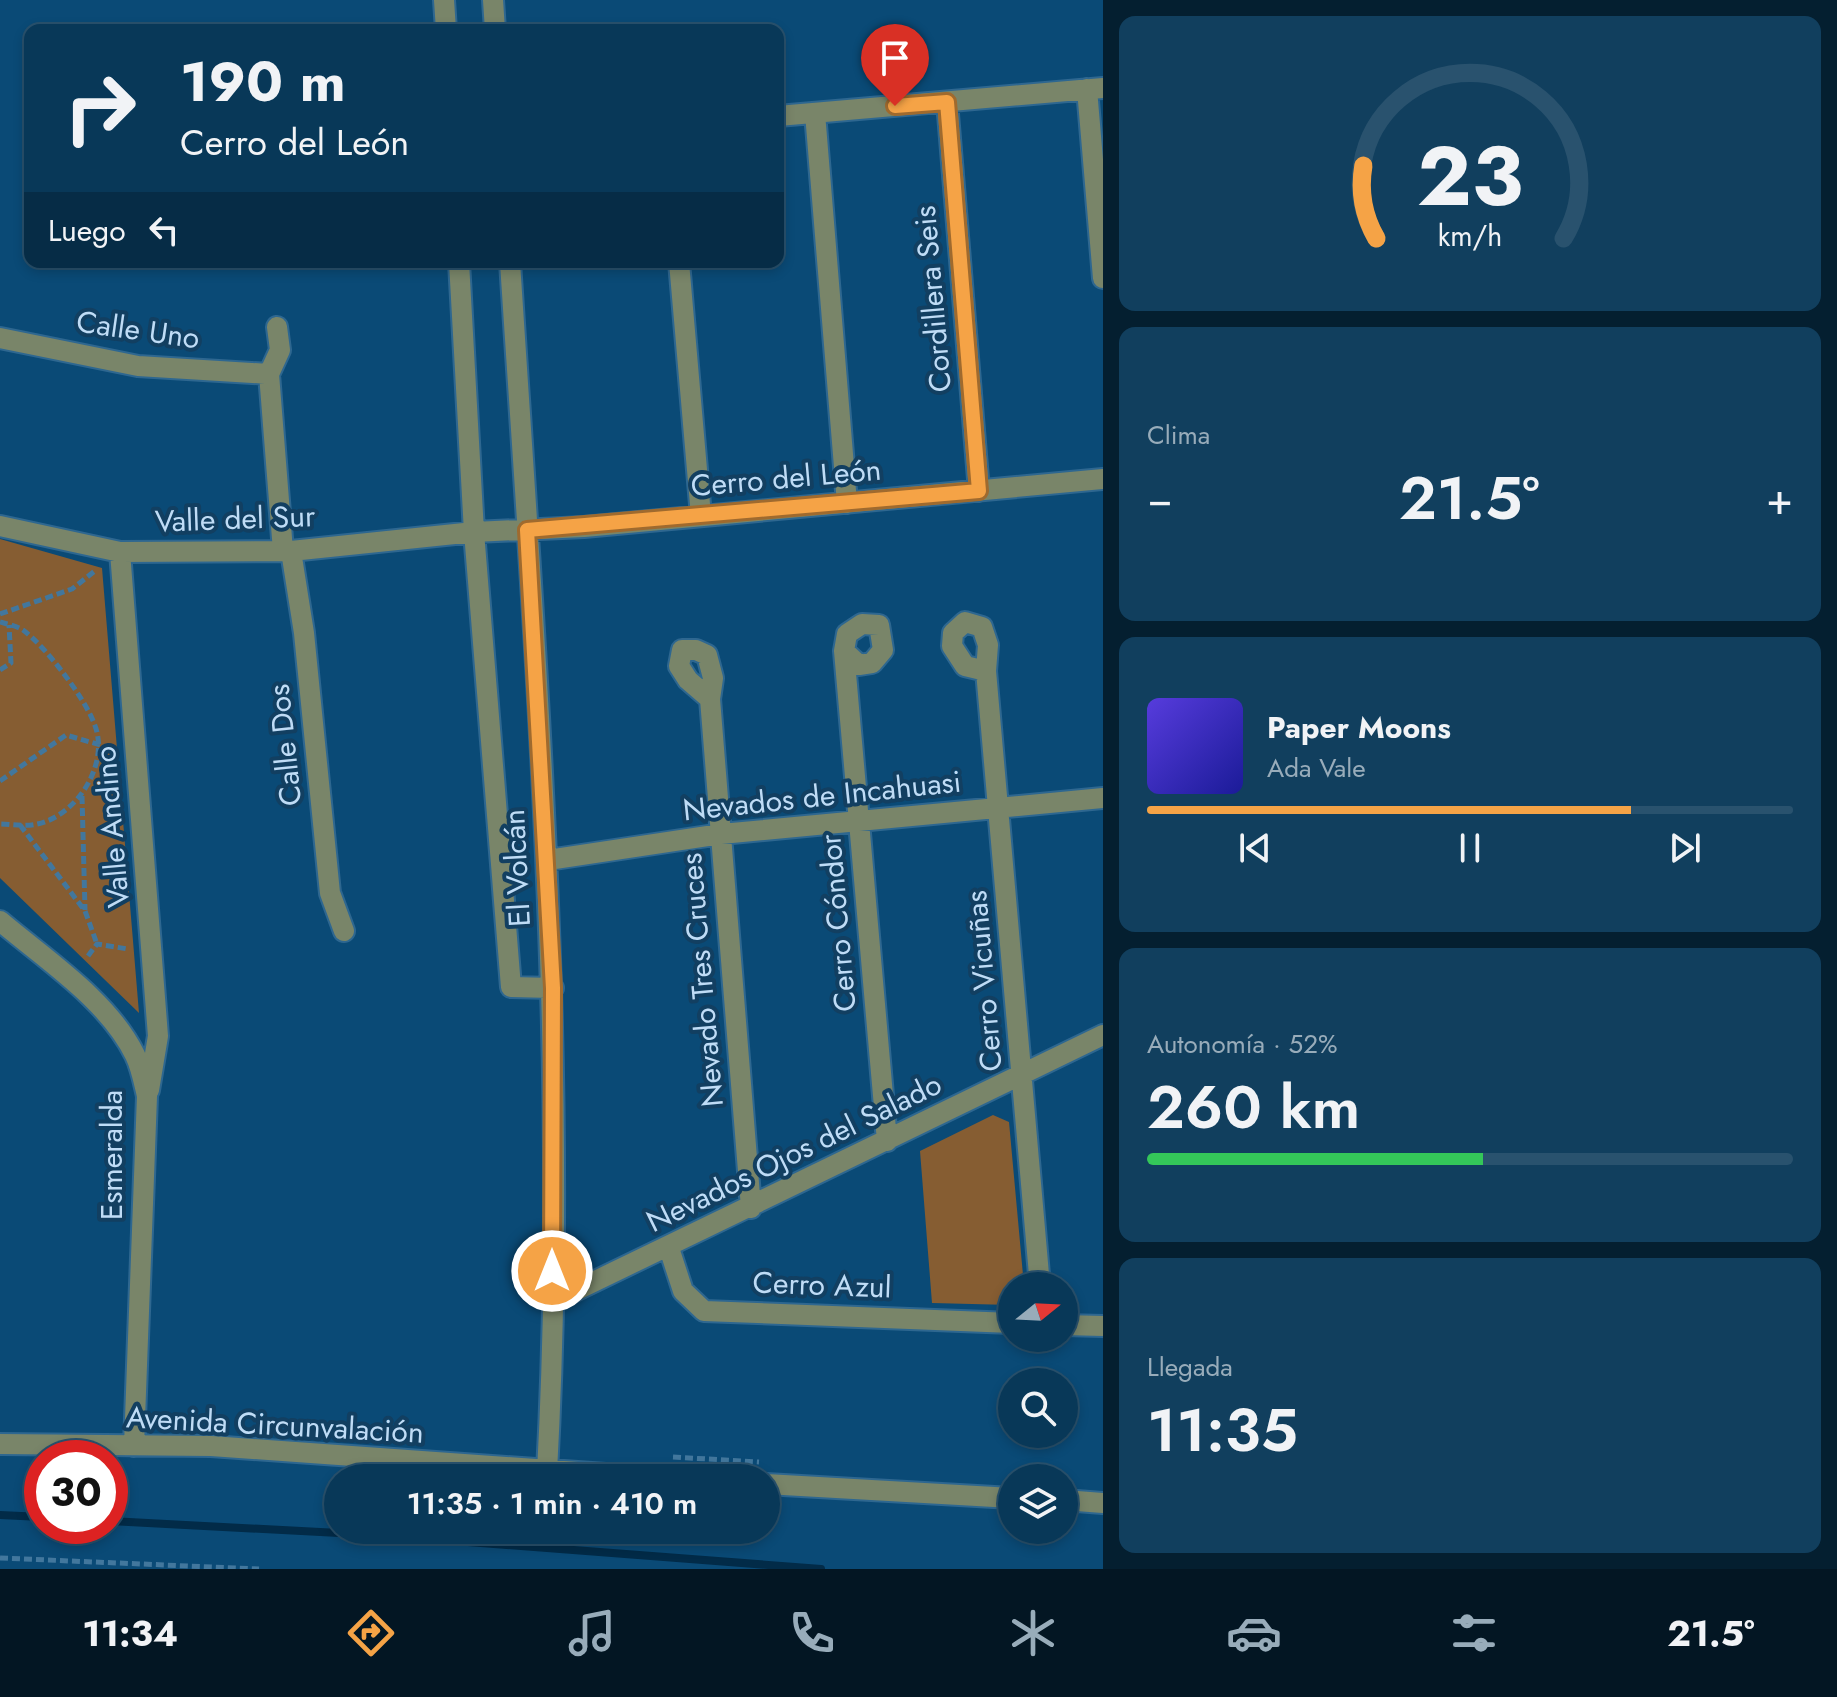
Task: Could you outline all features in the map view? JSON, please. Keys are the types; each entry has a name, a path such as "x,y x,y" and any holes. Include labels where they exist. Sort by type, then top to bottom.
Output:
{"street":[{"path":"444,0 446,24"},
{"path":"493,0 495,24"},
{"path":"784,116 1095,88 1103,278"},
{"name":"Cordillera Seis","path":"947,102 979,491"},
{"path":"815,113 847,503"},
{"name":"El Volcán","path":"459,268 474,532 511,987 553,988"},
{"name":"El Volcán","path":"510,268 548,860 553,988 552,1302 547,1464"},
{"path":"680,268 701,516"},
{"path":"277,327 280,350 269,374 287,551"},
{"name":"Calle Uno","path":"0,338 138,366 269,374"},
{"name":"Cerro del León","path":"474,532 701,516 1103,479"},
{"name":"Valle del Sur","path":"0,526 120,552 287,551 474,532"},
{"name":"Calle Dos","path":"287,551 304,633 330,893 344,931"},
{"name":"Valle Andino","path":"120,552 158,1036 147,1096"},
{"name":"Cerro Cóndor","path":"844,651 887,1141"},
{"name":"Cerro Vicuñas","path":"986,671 1039,1272"},
{"name":"Nevado Tres Cruces","path":"710,699 751,1208"},
{"name":"Nevados de Incahuasi","path":"548,860 721,834 1103,798"},
{"name":"Esmeralda","path":"0,921 85,993 116,1025 136,1056 147,1096 134,1446"},
{"name":"Nevados Ojos del Salado","path":"552,1302 669,1248 1103,1035"},
{"name":"Cerro Azul","path":"669,1248 683,1291 704,1311 998,1322"},
{"path":"1078,1325 1103,1326"},
{"name":"Avenida Circunvalación","path":"0,1444 211,1446 444,1464"},
{"path":"780,1485 998,1497"},
{"path":"1078,1501 1103,1503"}],"path":[{"path":"0,614 72,589 100,568"},
{"path":"0,622 23,630 65,676 95,725 97,757 82,794 69,809 37,824 0,824"},
{"path":"0,670 11,663 9,625"},
{"path":"0,781 66,735 116,749"},
{"path":"82,794 85,911"},
{"path":"19,824 85,911 97,944"},
{"path":"97,944 129,949"},
{"path":"88,956 97,944"},
{"path":"0,1558 259,1569"}],"shaded area":[{"path":"0,539 102,568 139,1013 0,878"},
{"path":"993,1115 1009,1122 1023,1272 998,1272 998,1305 932,1303 920,1151"}],"waterway":[{"path":"0,1515 24,1516"},
{"path":"128,1522 377,1535 821,1569"}],"route":[{"path":"552,1271 553,988 527,530 979,491 947,102 895,106"}]}
